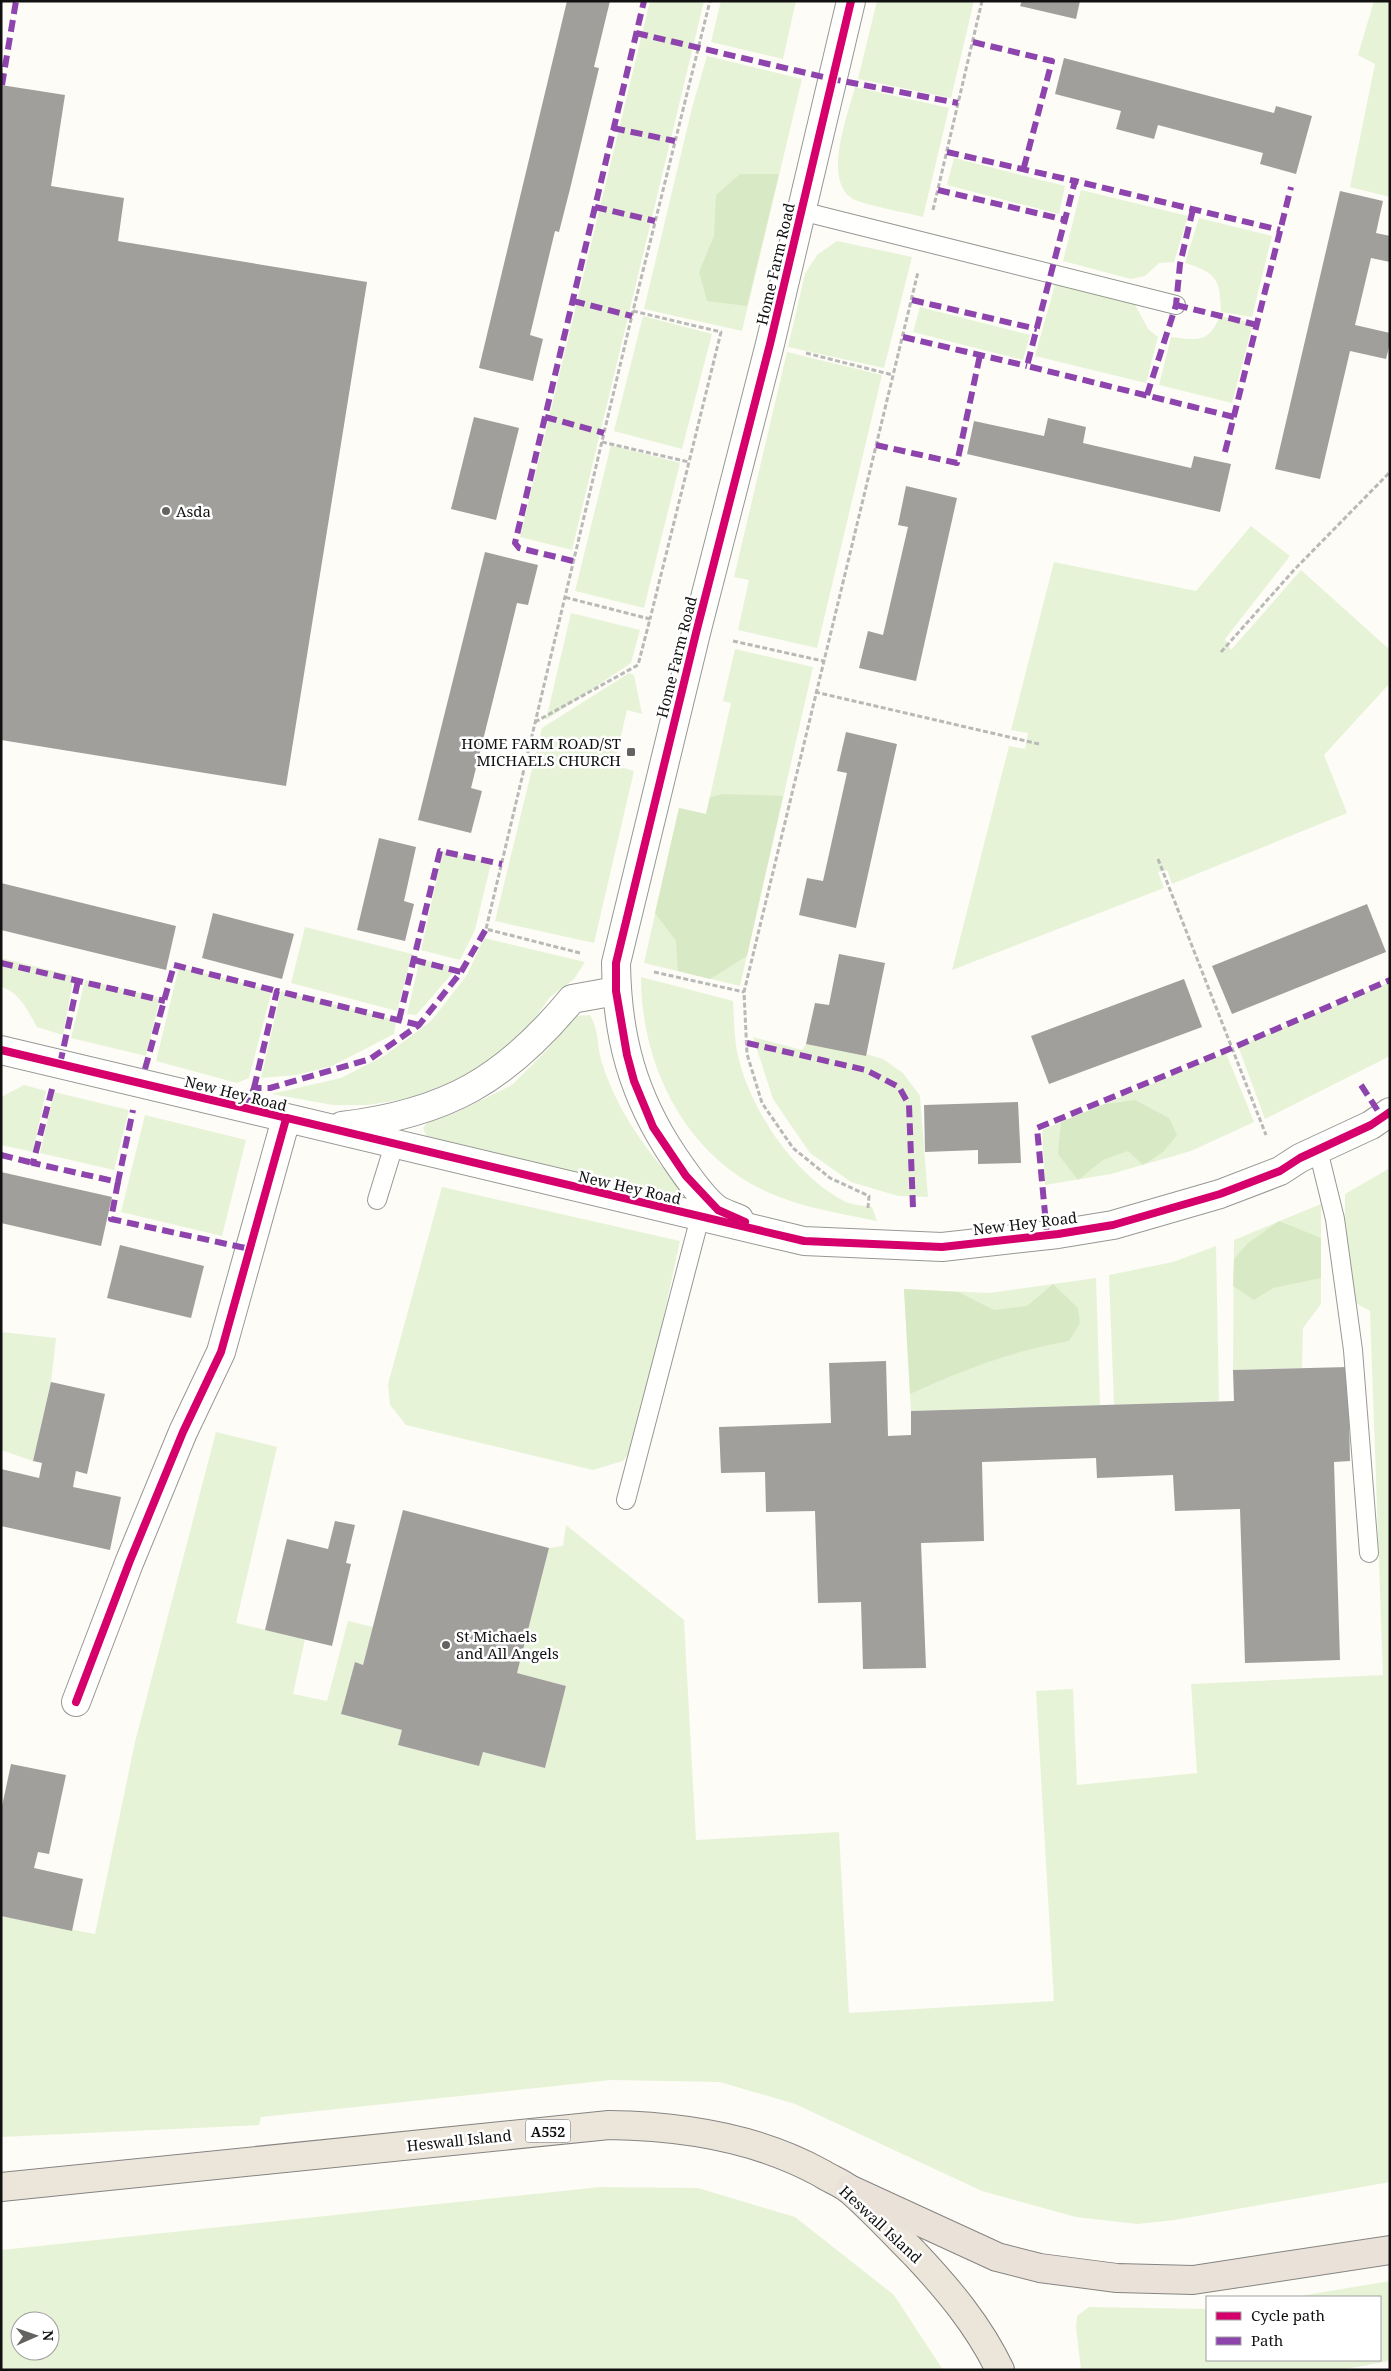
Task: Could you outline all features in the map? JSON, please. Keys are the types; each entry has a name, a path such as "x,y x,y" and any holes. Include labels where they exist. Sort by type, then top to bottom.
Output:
{"highway":[{"name":"Heswall Island","path":"1,2187 608,2125 657,2125 704,2132 753,2145 800,2162 849,2189 938,2278 970,2319 1000,2370"},
{"path":"849,2189 998,2257 1040,2268 1116,2278 1193,2280 1390,2250"}],"street":[{"name":"Home Farm Road","path":"804,1242 760,1228 718,1210 686,1176 653,1127 634,1081 624,1041 616,991 616,963 696,633 770,344 851,1"},
{"path":"323,1128 375,1122 417,1112 467,1092 509,1064 548,1028 572,999 616,991"},
{"name":"New Hey Road","path":"1,1050 804,1242 942,1247 1058,1234 1113,1225 1220,1194 1280,1171 1318,1150 1372,1125 1390,1112"},
{"path":"76,1702 176,1450 221,1352 286,1119"}],"lane":[{"path":"801,211 1176,305"},
{"path":"378,1200 394,1145"},
{"path":"1318,1150 1335,1218 1353,1350 1369,1553"},
{"path":"626,1500 700,1217"}],"path":[{"path":"710,1 633,311 486,929 616,963 744,992"},
{"path":"866,1243 869,1196 830,1178 793,1148 762,1103 747,1054 744,992 982,1"},
{"path":"535,723 638,665 721,332 633,311"},
{"path":"770,344 893,375"},
{"path":"602,442 689,462"},
{"path":"1220,652 1294,570 1390,472"},
{"path":"564,598 650,619"},
{"path":"696,633 823,661"},
{"path":"815,692 1039,744"},
{"path":"1158,859 1280,1171"}],"green space":[{"path":"650,1 704,1 572,550 520,537"},
{"path":"721,1 796,1 783,59 711,42"},
{"path":"877,1 974,1 951,98 858,79"},
{"path":"1374,1 1390,1 1390,197 1350,187 1375,64 1358,55"},
{"path":"707,56 802,79 742,331 644,309 692,108"},
{"path":"855,87 949,108 923,217 853,199 844,190 839,177 838,163 843,130"},
{"path":"954,158 1065,186 1059,214 947,185"},
{"path":"740,174 779,174 747,306 707,301 699,272 714,236 716,195"},
{"path":"1081,190 1188,216 1174,262 1159,263 1145,276 1131,279 1063,261"},
{"path":"1199,218 1272,236 1252,317 1221,312 1218,285 1215,279 1204,270 1185,263"},
{"path":"837,241 912,257 884,368 788,347 805,274 817,255"},
{"path":"1056,281 1132,299 1148,329 1158,337 1146,383 1035,356"},
{"path":"920,307 1030,335 1023,360 913,332"},
{"path":"643,316 712,334 682,449 614,431"},
{"path":"1220,316 1253,323 1232,403 1159,385 1171,337 1195,339 1206,336 1216,325"},
{"path":"787,352 882,375 817,648 738,630 749,580 734,577"},
{"path":"611,445 680,463 644,608 575,591"},
{"path":"1251,526 1290,556 1225,639 1231,650 1301,570 1390,650 1390,683 1324,755 1347,813 1172,884 1167,870 1158,872 1164,888 952,970 1009,746 1025,749 1028,733 1011,730 1054,562 1196,591"},
{"path":"571,613 640,630 631,663 546,720"},
{"path":"735,649 813,667 740,986 644,963 679,808 706,814 731,703 723,701"},
{"path":"629,673 634,675 642,714 627,710 614,765 634,771 594,943 495,921 542,728"},
{"path":"723,794 783,796 747,956 710,979 678,971 676,941 655,913 679,808 706,814 710,797"},
{"path":"443,851 491,863 475,930 460,960 421,950"},
{"path":"305,927 412,954 397,1011 291,983"},
{"path":"484,938 585,962 574,979 550,997 527,1029 473,1073 417,1097 368,1105 333,1105 271,1094 341,1078 384,1056 431,1021 467,975"},
{"path":"1,958 74,976 63,1035 37,1027 18,998 7,989 1,987"},
{"path":"420,959 457,968 416,1015 407,1014"},
{"path":"179,967 272,990 249,1078 237,1083 156,1061"},
{"path":"641,977 733,1001 736,1045 743,1072 751,1095 776,1138 792,1158 827,1190 846,1202 872,1207 877,1221 814,1208 777,1196 746,1181 719,1160 695,1136 676,1108 661,1078 650,1045 643,1011"},
{"path":"85,980 160,998 146,1056 71,1038"},
{"path":"1390,982 1390,1056 1265,1119 1238,1046"},
{"path":"281,991 396,1020 394,1034 332,1066 297,1075 261,1078"},
{"path":"590,1015 595,1027 600,1057 616,1099 635,1132 683,1191 680,1200 427,1137 423,1128 427,1123 455,1113 512,1085 546,1051 575,1016"},
{"path":"753,1037 802,1050 806,1044 866,1054 883,1059 903,1073 920,1096 928,1197 898,1196 851,1182 810,1153 773,1099"},
{"path":"1226,1053 1254,1122 1191,1151 1111,1174 1045,1185 1042,1130"},
{"path":"24,1085 46,1091 33,1152 1,1145 1,1097"},
{"path":"54,1092 129,1110 114,1170 40,1153"},
{"path":"1135,1100 1169,1118 1177,1135 1163,1152 1143,1165 1128,1151 1103,1160 1078,1180 1058,1154 1061,1122 1105,1104"},
{"path":"145,1115 246,1140 222,1236 121,1212"},
{"path":"1390,1168 1390,2182 1175,2220 1137,2224 1076,2217 982,2191 795,2104 720,2082 611,2080 261,2117 259,2125 1,2137 1,1916 95,1934 135,1742 216,1432 277,1447 236,1623 305,1639 293,1694 327,1701 348,1621 373,1627 363,1665 355,1663 342,1714 402,1730 398,1745 479,1766 483,1752 545,1768 566,1686 517,1673 549,1548 563,1546 566,1525 684,1620 696,1840 839,1832 849,2013 1054,2001 1036,1691 1073,1689 1077,1785 1197,1773 1191,1684 1383,1675 1370,1311 1345,1297 1345,1194"},
{"path":"442,1187 680,1241 636,1444 623,1461 593,1470 406,1425 390,1405 388,1384"},
{"path":"1321,1204 1321,1304 1303,1328 1302,1368 1233,1370 1234,1240"},
{"path":"1279,1221 1321,1238 1321,1278 1273,1288 1254,1300 1233,1286 1234,1259 1247,1244"},
{"path":"1216,1246 1219,1401 1114,1405 1109,1275 1173,1262"},
{"path":"1096,1278 1100,1405 911,1411 904,1289 989,1293"},
{"path":"1053,1284 1078,1308 1080,1323 1069,1341 1028,1350 988,1362 910,1394 904,1289 958,1292 994,1310 1027,1306"},
{"path":"1,1332 56,1338 51,1382 33,1461 1,1450"},
{"path":"600,2187 698,2188 795,2217 894,2295 943,2370 1,2370 1,2250"},
{"path":"1390,2281 1390,2361 1340,2370 1081,2370 1076,2327 1077,2316 1089,2307 1206,2309 1206,2361 1381,2361 1381,2296 1300,2296"}],"building":[{"path":"567,1 610,1 594,67 599,68 559,232 555,231 530,335 543,339 533,381 479,368"},
{"path":"1022,1 1080,1 1076,19 1020,6"},
{"path":"1064,58 1274,113 1276,106 1312,116 1296,174 1260,164 1263,153 1158,125 1154,139 1116,129 1121,111 1055,94"},
{"name":"Asda","path":"1,85 65,95 51,186 124,198 118,241 367,282 286,786 1,740"},
{"path":"1340,191 1383,201 1376,233 1390,236 1390,262 1371,258 1355,325 1390,333 1390,343 1386,359 1350,351 1320,479 1275,469"},
{"path":"474,417 519,428 496,520 451,509"},
{"path":"1048,418 1086,427 1083,443 1191,468 1194,456 1231,464 1220,512 967,454 974,421 1044,436"},
{"path":"906,486 957,498 916,681 859,668 868,631 883,635 908,527 898,525"},
{"path":"485,552 538,565 528,605 517,603 471,788 482,791 471,833 418,820"},
{"path":"846,732 897,744 856,928 799,915 807,878 823,881 847,773 837,771"},
{"path":"379,838 416,847 404,901 414,904 405,941 357,930"},
{"path":"1,883 176,926 166,970 1,930"},
{"path":"1367,904 1386,952 1232,1014 1212,966"},
{"path":"213,913 294,934 282,979 202,958"},
{"path":"839,954 885,963 866,1056 806,1044 815,1003 829,1005"},
{"path":"1184,979 1202,1027 1049,1084 1031,1036"},
{"path":"1018,1102 1021,1163 978,1164 978,1150 925,1152 924,1105"},
{"path":"1,1172 112,1197 101,1246 1,1223"},
{"path":"120,1245 204,1266 191,1318 107,1298"},
{"path":"886,1361 888,1436 911,1435 911,1411 1234,1401 1233,1370 1348,1367 1350,1461 1334,1462 1340,1660 1245,1663 1240,1509 1175,1511 1173,1475 1097,1478 1096,1458 982,1462 984,1541 921,1543 926,1668 863,1669 861,1602 818,1603 815,1511 766,1512 765,1472 721,1473 719,1427 831,1423 829,1363"},
{"path":"51,1382 105,1394 87,1474 76,1471 73,1487 121,1497 110,1550 1,1526 1,1469 39,1478 42,1463 33,1461"},
{"name":"St Michaels and All Angels","path":"403,1510 549,1548 517,1673 566,1686 545,1768 483,1752 479,1766 398,1745 402,1730 341,1714 355,1662 363,1665"},
{"path":"335,1521 355,1525 346,1563 351,1564 332,1646 265,1630 287,1539 328,1549"},
{"path":"11,1764 66,1775 49,1854 38,1852 34,1868 83,1879 72,1931 1,1916 1,1811"}],"marked path":[{"path":"2,85 16,1"},
{"path":"573,561 519,548 515,543 644,1"},
{"path":"636,33 832,79 958,103"},
{"path":"973,42 1052,61 1024,167"},
{"path":"613,128 675,141"},
{"path":"947,152 1075,181"},
{"path":"1234,417 1027,366 1075,181 1280,230"},
{"path":"1225,452 1291,187"},
{"path":"938,190 1066,220"},
{"path":"595,207 655,221"},
{"path":"1147,395 1176,305 1180,264 1193,209"},
{"path":"912,300 1037,329"},
{"path":"573,301 632,316"},
{"path":"1176,305 1257,325"},
{"path":"903,337 1027,366"},
{"path":"876,445 957,463 980,355"},
{"path":"545,417 604,433"},
{"path":"399,1020 440,851 502,864"},
{"path":"246,1109 254,1088 270,1088 370,1059 419,1025 461,972 486,929"},
{"path":"414,960 461,972"},
{"path":"1,963 165,1001"},
{"path":"145,1069 174,965 277,991"},
{"path":"1047,1235 1037,1128 1232,1048 1390,980"},
{"path":"60,1064 78,981"},
{"path":"254,1088 277,991 419,1025"},
{"path":"747,1043 866,1070 899,1087 909,1105 913,1208"},
{"path":"1361,1085 1382,1117"},
{"path":"52,1089 33,1163 118,1182 133,1110"},
{"path":"1,1155 33,1163"},
{"path":"118,1182 111,1219 250,1249"}],"cycle path":[{"path":"745,1222 718,1210 686,1176 653,1127 634,1081 627,1055 616,991 616,963 696,633 770,344 851,1"},
{"path":"1,1050 804,1241 942,1247 1058,1234 1113,1225 1220,1194 1280,1171 1300,1158 1371,1125 1390,1112"},
{"path":"76,1702 129,1563 183,1432 221,1352 286,1119"}],"place":[{"name":"Asda","path":"166,511"},
{"name":"HOME FARM ROAD/ST MICHAELS CHURCH","path":"631,752"},
{"name":"St Michaels and All Angels","path":"446,1645"}]}
